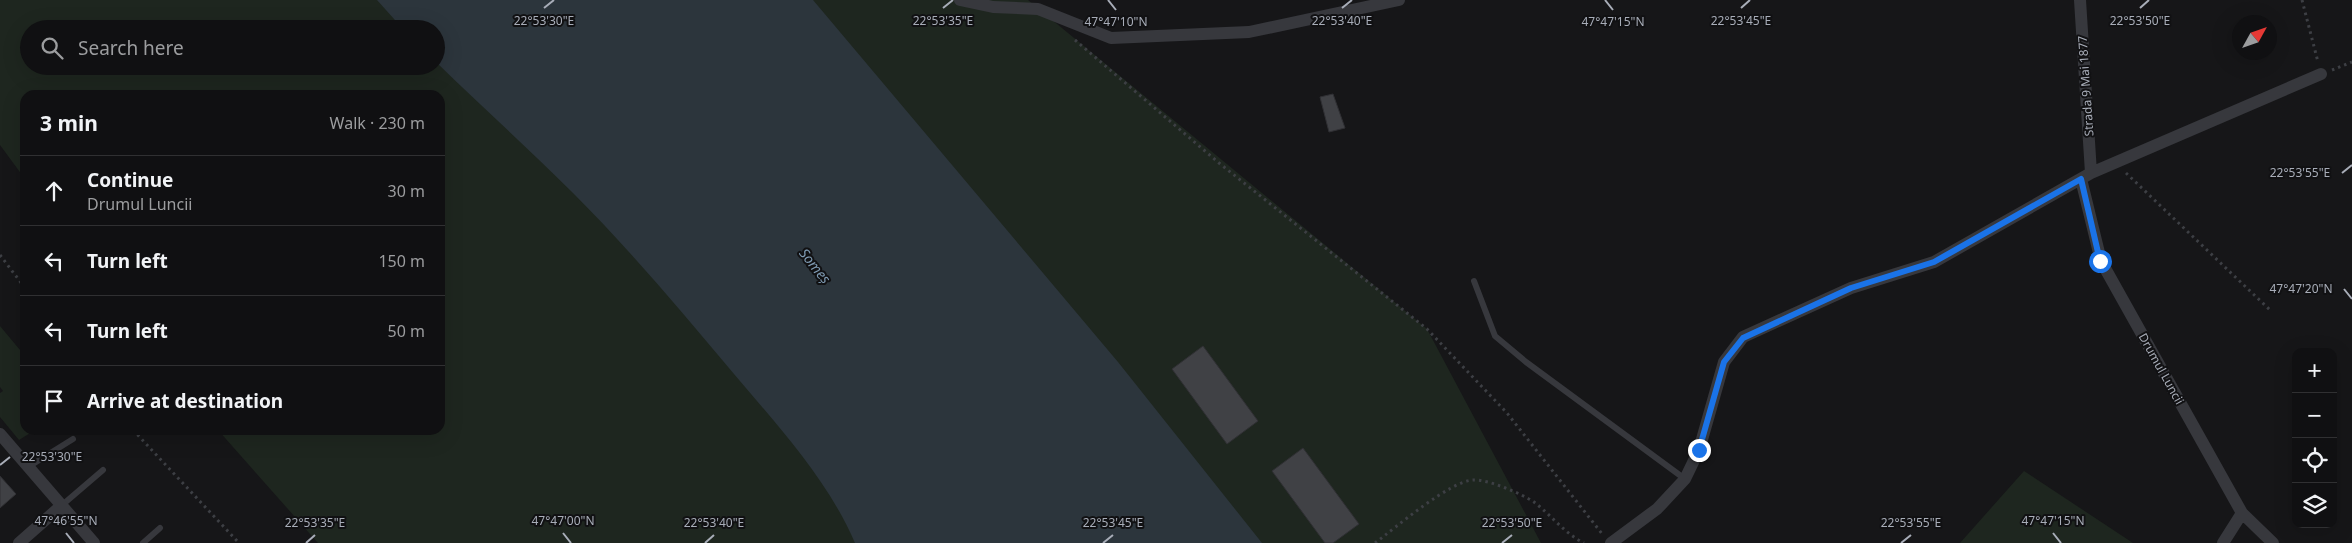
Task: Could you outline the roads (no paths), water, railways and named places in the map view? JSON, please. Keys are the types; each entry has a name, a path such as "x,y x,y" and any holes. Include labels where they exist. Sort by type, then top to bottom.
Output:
{"street":[{"path":"960,0 994,8 1038,9 1111,38 1249,32 1399,0"},
{"name":"Strada 9 Mai 1877","path":"2080,0 2086,176"},
{"path":"1610,543 1657,509 1685,479 1699,450 1724,362 1743,338 1851,288 1934,262 2114,162 2321,74"},
{"name":"Drumul Luncii","path":"2086,176 2100,261 2242,513 2273,543"},
{"path":"0,434 94,543"},
{"path":"19,543 61,506"},
{"path":"2223,543 2242,513"}],"lane":[{"path":"1474,281 1496,336 1526,362 1685,479"},
{"path":"28,467 73,439"},
{"path":"61,506 103,470"},
{"path":"143,543 160,528"}],"water":[{"name":"Someș","path":"377,0 813,0 1118,362 1262,543 855,543 831,497 801,454 655,282 573,193 445,71 445,20 395,20"}]}
